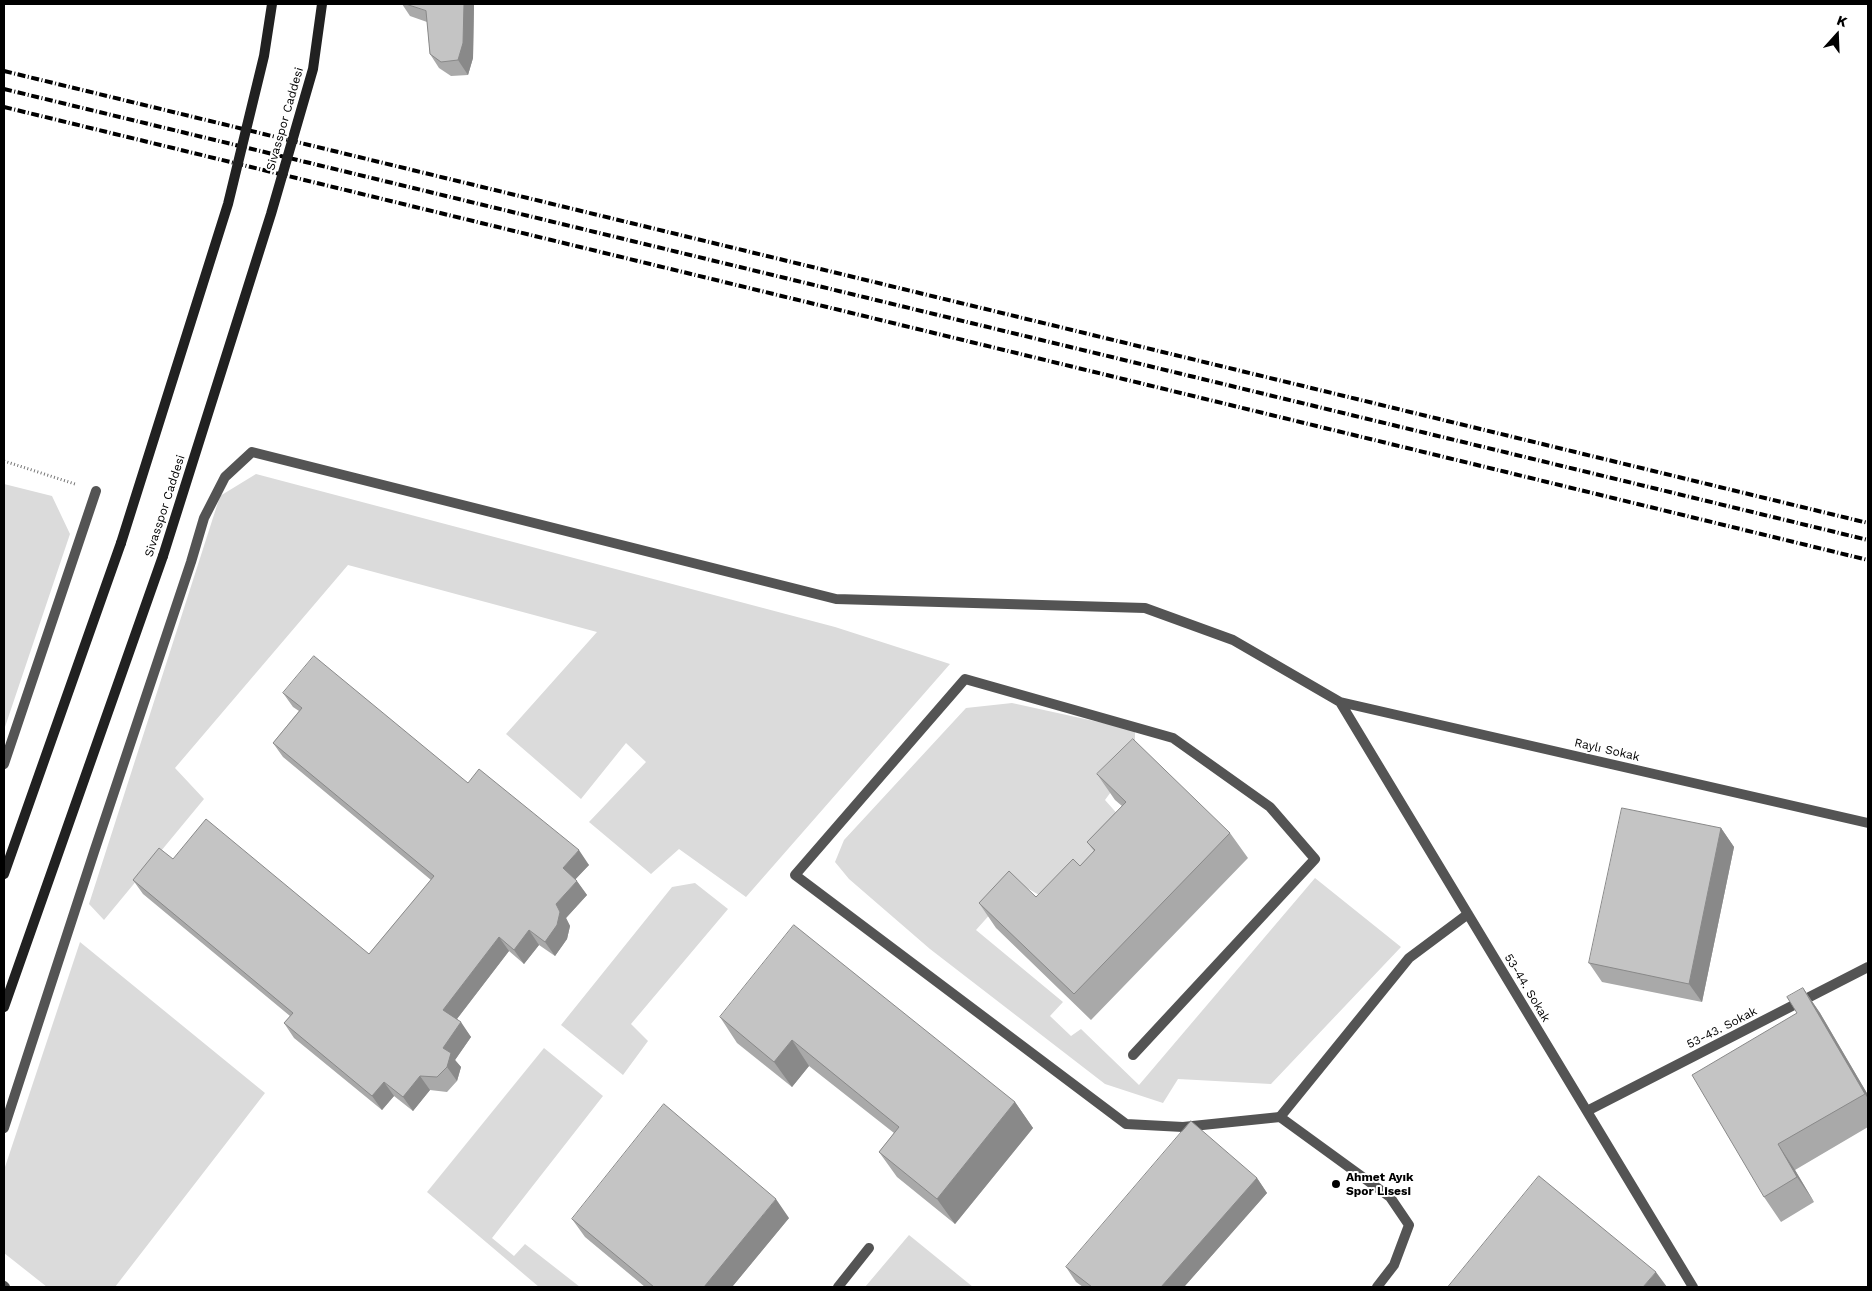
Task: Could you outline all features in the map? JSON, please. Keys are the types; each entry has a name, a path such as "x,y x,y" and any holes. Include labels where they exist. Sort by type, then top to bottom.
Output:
{"street":[{"path":"4,874 121,543 228,204 264,56 272,4"},
{"name":"Sivasspor Caddesi","path":"4,1007 163,556 270,214 310,78 322,4"},
{"path":"4,1128 204,518 225,477 252,452 836,599 1144,608 1233,640 1340,702"},
{"path":"4,764 96,492"},
{"path":"1133,1055 1314,859 1270,807 1173,738 965,679 795,875 1126,1124 1182,1127 1280,1117 1390,1198 1409,1226 1394,1265 1377,1287"},
{"name":"Raylı Sokak","path":"1340,702 1868,823"},
{"name":"53-44. Sokak","path":"1340,702 1693,1287"},
{"path":"1280,1117 1410,958 1468,914"},
{"name":"53-43. Sokak","path":"1587,1111 1868,967"},
{"path":"838,1287 869,1248"}],"path":[{"path":"4,461 96,492"}],"shaded area":[{"path":"256,474 835,627 950,664 746,897 679,849 651,874 589,822 646,762 626,743 581,799 506,734 597,632 348,565 175,768 204,799 104,920 89,904 220,496"},
{"path":"4,484 52,496 70,534 4,730"},
{"path":"1012,703 1135,730 1135,759 1105,800 1129,827 1055,904 1018,883 976,930 1063,1002 1050,1016 1071,1036 1081,1029 1139,1085 1315,878 1401,947 1271,1084 1178,1079 1163,1103 1105,1084 930,949 849,879 835,862 844,840 966,708"},
{"path":"695,883 728,909 631,1024 648,1041 623,1075 561,1025 672,887"},
{"path":"80,942 265,1093 115,1287 47,1287 4,1253 4,1170"},
{"path":"544,1048 603,1096 492,1238 514,1256 525,1244 580,1287 539,1287 427,1192"},
{"path":"909,1235 973,1287 865,1287"}],"building":[{"path":"406,4 464,4 463,43 458,60 441,62 430,54 426,11"},
{"path":"314,656 468,783 479,769 579,850 563,868 577,881 556,904 560,912 557,925 545,942 529,930 514,950 499,937 443,1010 461,1022 443,1048 451,1053 447,1067 437,1077 420,1076 403,1097 384,1082 372,1096 284,1023 293,1013 133,880 159,848 173,859 206,819 369,954 434,876 273,743 302,708 283,693"},
{"path":"1133,739 1230,833 1074,994 979,903 1009,871 1036,897 1073,859 1080,866 1095,850 1087,842 1126,802 1097,774"},
{"path":"1622,808 1721,828 1689,984 1589,963"},
{"path":"794,925 1015,1102 937,1199 879,1152 899,1127 792,1040 774,1062 720,1017"},
{"path":"1803,988 1865,1094 1778,1144 1797,1177 1764,1197 1692,1075 1797,1013 1787,997"},
{"path":"664,1104 776,1199 704,1287 654,1287 572,1219"},
{"path":"1191,1121 1257,1178 1161,1287 1092,1287 1066,1267"},
{"path":"1539,1176 1656,1272 1643,1287 1448,1287"}],"railway":[{"path":"4,71 1868,523"},
{"path":"4,89 1868,540"},
{"path":"4,107 1868,560"}],"place":[{"name":"Ahmet Ayık Spor Lisesi","path":"1336,1184"}]}
